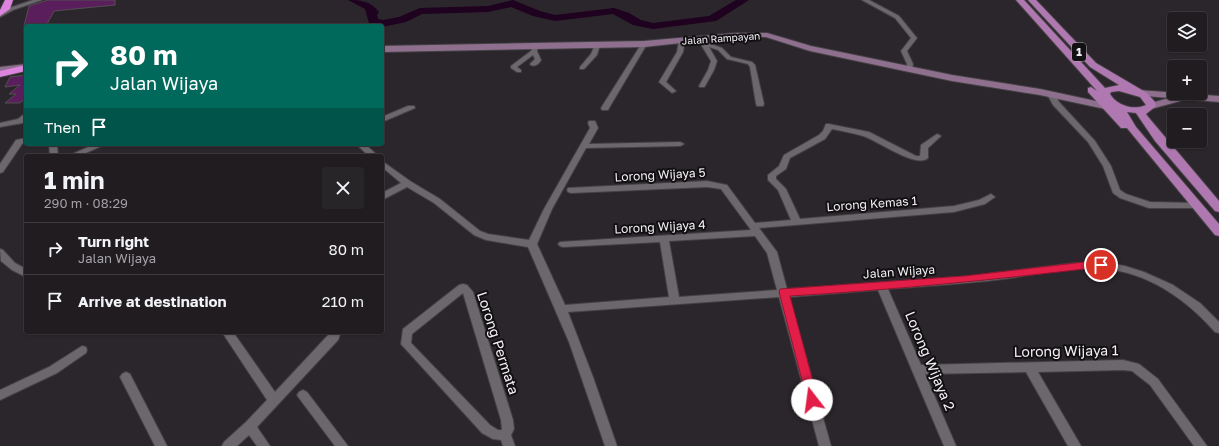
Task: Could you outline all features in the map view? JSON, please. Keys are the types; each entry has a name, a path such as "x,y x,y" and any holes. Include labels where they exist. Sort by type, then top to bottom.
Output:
{"highway":[{"path":"0,15 8,3"},
{"path":"0,65 24,67"},
{"path":"0,74 24,68"}],"main road":[{"name":"1","path":"1020,0 1060,45"},
{"path":"1025,0 1061,40 1060,45 1087,86 1119,106 1136,110 1150,107"},
{"name":"1","path":"1032,0 1083,56 1104,72 1149,100 1150,107"},
{"path":"1100,94 1114,88 1137,92"},
{"path":"1100,94 1105,106 1139,136"},
{"path":"1119,106 1139,136 1195,206 1219,232"},
{"path":"1150,107 1141,113 1144,119 1164,145 1219,208"}],"street":[{"path":"0,15 11,9 39,0"},
{"path":"865,0 897,17 914,38 904,51 910,64 910,69"},
{"name":"Jalan Rampayan","path":"384,49 535,49 701,41 736,35 767,35 810,48 952,78 1051,94 1105,106"},
{"path":"672,91 662,82 680,52 682,41"},
{"path":"701,41 714,61 702,86"},
{"path":"701,41 720,49 729,58 750,63 753,66 760,104"},
{"path":"605,108 644,44"},
{"path":"582,68 594,55 597,45"},
{"path":"519,71 514,69 514,66 535,49 538,60 533,64"},
{"path":"0,70 24,67"},
{"path":"1137,92 1167,95"},
{"path":"1051,94 1061,109 1091,141 1107,166 1116,191 1123,196 1141,204 1195,206"},
{"name":"Jalan Rampayan","path":"1078,99 1100,94"},
{"path":"1207,98 1219,99"},
{"path":"1150,107 1174,100"},
{"path":"384,119 411,108"},
{"path":"0,125 20,121 24,118"},
{"path":"592,123 594,128 548,209 532,244 545,277 561,308 596,398 611,446"},
{"path":"796,221 782,189 772,180 772,175 783,167 787,157 822,137 827,132 829,126 866,134 910,157 921,159 925,155 924,147 937,136"},
{"path":"0,170 19,142 24,141"},
{"path":"584,146 680,144"},
{"path":"77,154 97,146"},
{"path":"362,146 372,154"},
{"path":"384,165 407,183 437,201 477,233 486,237 532,244"},
{"path":"384,196 407,183"},
{"name":"Lorong Wijaya 5","path":"571,190 719,185 724,187 772,252 825,446"},
{"name":"Lorong Kemas 1","path":"755,230 796,221 954,209 982,202 991,197"},
{"name":"Lorong Wijaya 4","path":"563,244 664,238 755,230"},
{"path":"664,238 674,300"},
{"path":"0,252 18,270 24,272"},
{"name":"Jalan Wijaya","path":"561,308 784,292 882,287 964,280 1093,265 1110,266 1135,272 1175,290 1192,301 1219,329"},
{"name":"Lorong Wijaya 2","path":"882,287 950,446"},
{"name":"Lorong Permata","path":"463,288 468,292 507,420 507,441 486,429 406,344 407,332 463,288"},
{"path":"228,334 274,400"},
{"path":"228,446 250,426 335,334"},
{"path":"0,395 53,370 82,350"},
{"name":"Lorong Wijaya 1","path":"918,370 1123,365 1135,367 1154,382 1201,446"},
{"path":"1030,367 1075,446"},
{"path":"126,377 161,446"},
{"path":"303,394 342,446"},
{"path":"250,426 264,446"}],"building":[{"path":"48,0 115,0 115,5 54,11 47,24 24,24 29,6"},
{"path":"24,75 24,100 20,103 5,103 16,94 9,94 20,85 5,87 10,77"}],"waterway":[{"path":"353,0 369,7 373,12 371,15 373,21 382,24 402,20 420,11 488,9 512,3 537,14 555,18 614,11 625,15 637,23 653,26 712,19 744,0"}],"route":[{"path":"812,400 784,292 882,287 964,280 1101,265"}]}
